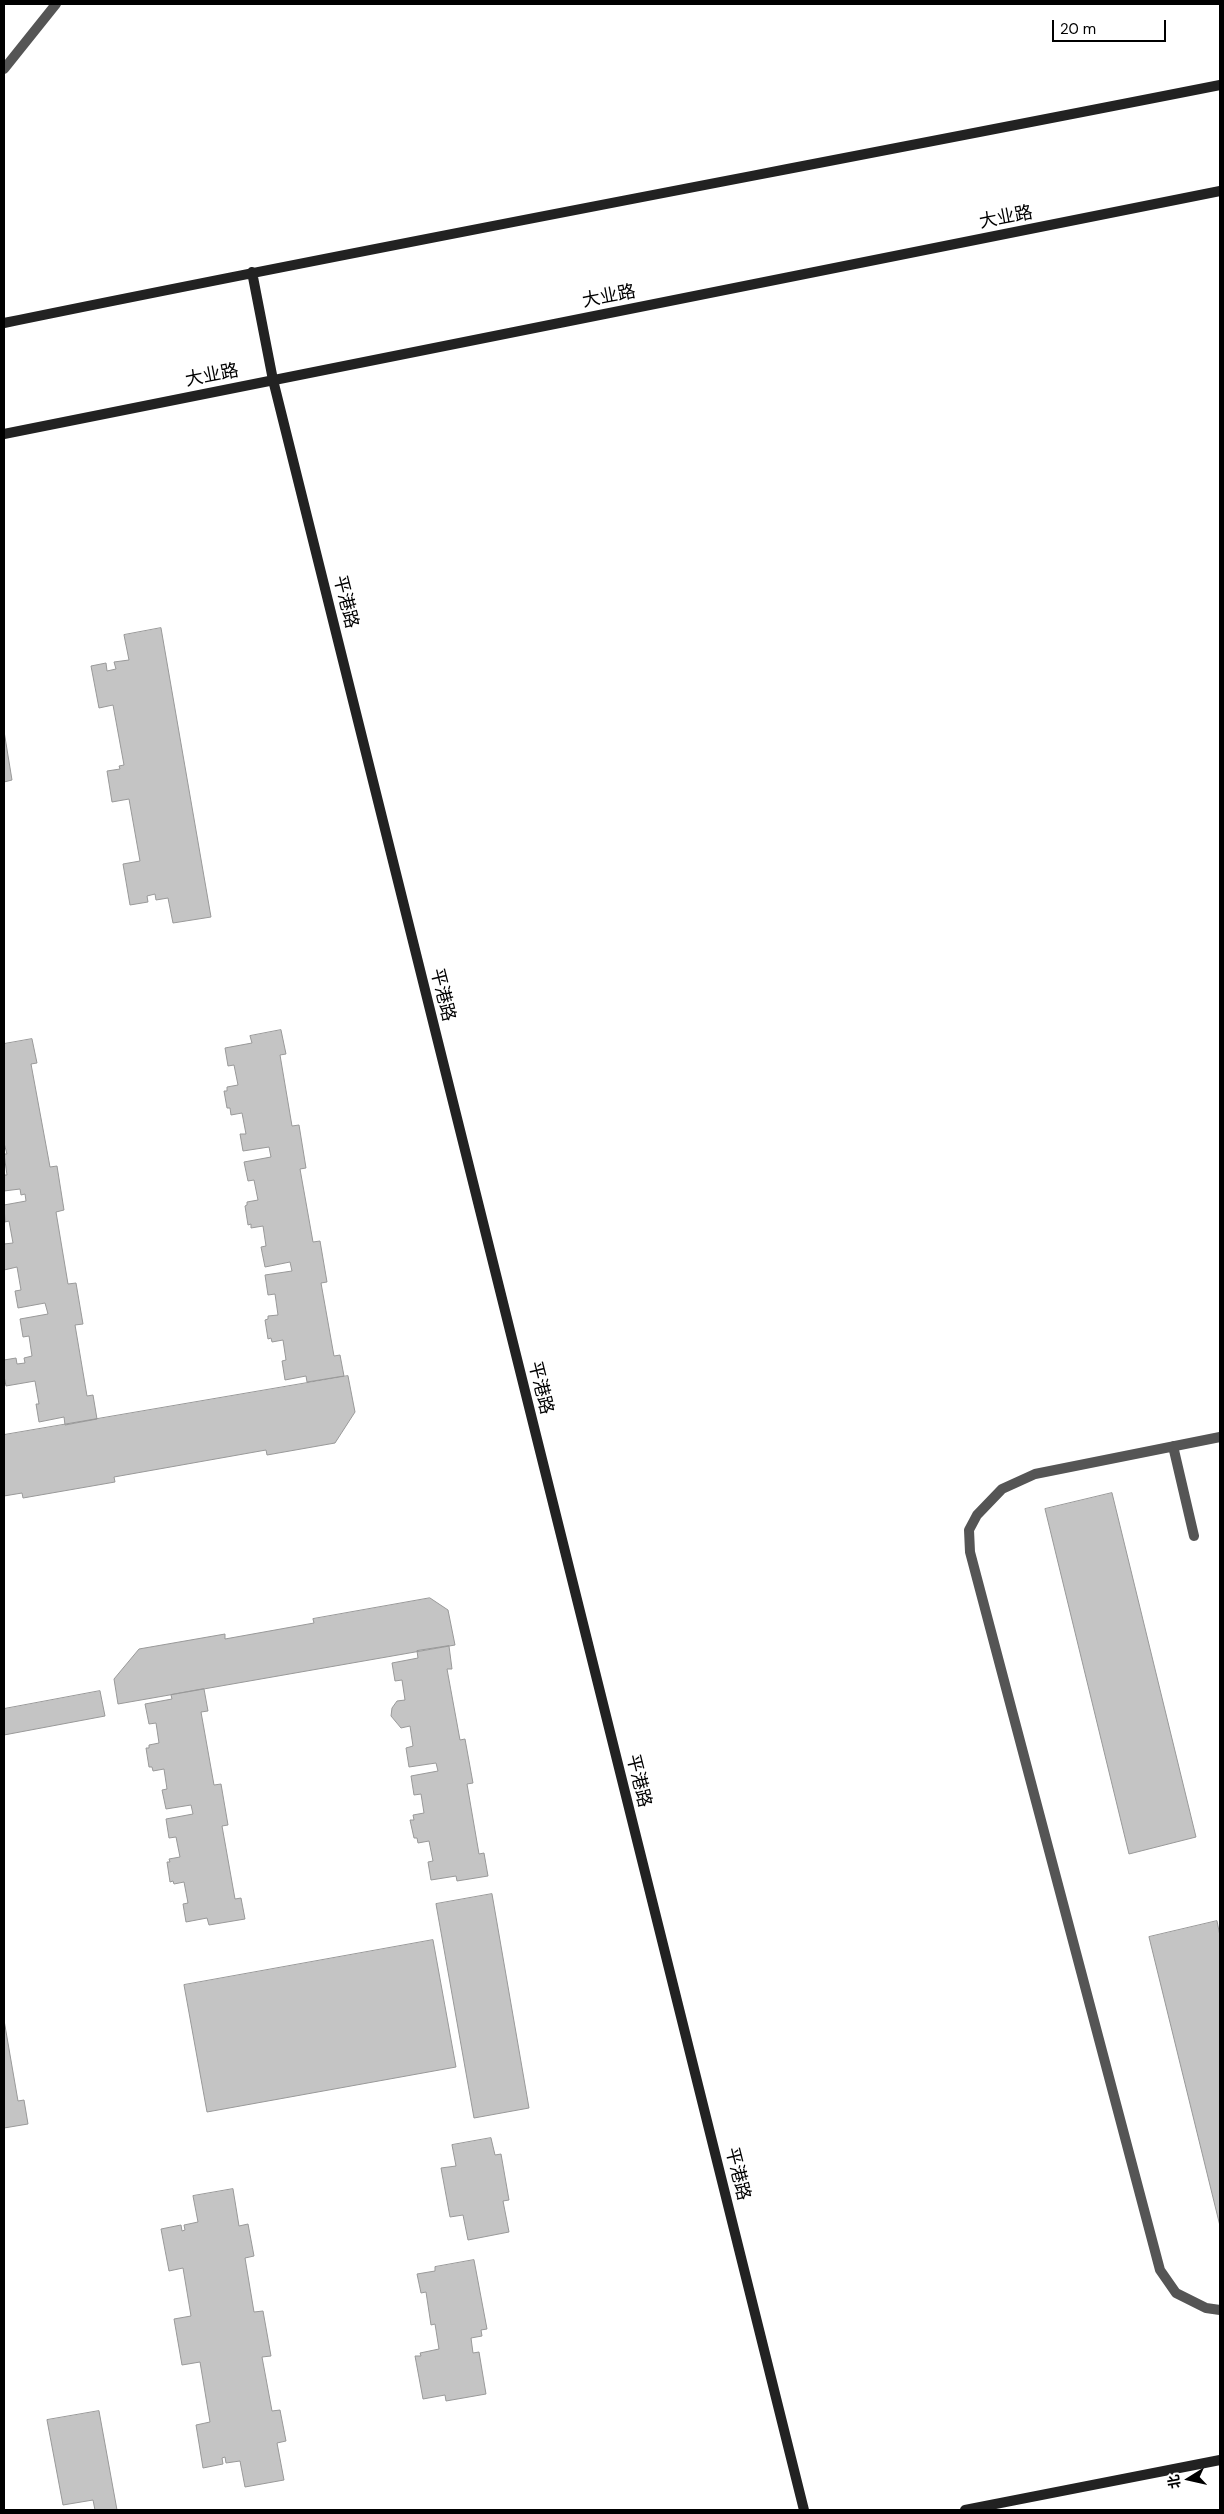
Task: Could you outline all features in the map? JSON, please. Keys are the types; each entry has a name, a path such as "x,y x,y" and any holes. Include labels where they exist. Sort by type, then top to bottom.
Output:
{"street":[{"path":"4,68 56,4"},
{"path":"4,323 252,272 1220,85"},
{"name":"大业路","path":"4,434 1220,191"},
{"name":"平港路","path":"252,272 273,380 804,2510"},
{"path":"1220,1437 1035,1474 1002,1489 977,1515 969,1530 970,1552 1160,2270 1176,2293 1206,2308 1220,2310"},
{"path":"1173,1446 1194,1536"},
{"path":"965,2510 1220,2460"}],"building":[{"path":"161,628 211,917 173,923 168,898 156,900 155,894 147,896 148,902 130,905 123,864 140,861 129,799 112,802 107,771 120,769 119,766 124,765 113,705 99,708 91,666 106,663 107,671 116,669 114,662 129,660 124,635"},
{"path":"4,731 12,780 4,782"},
{"path":"281,1030 286,1054 280,1055 292,1126 299,1125 306,1168 300,1169 313,1242 320,1241 327,1282 321,1283 334,1356 340,1355 344,1376 307,1382 306,1376 285,1380 282,1361 286,1360 283,1340 272,1342 271,1338 268,1339 265,1320 268,1319 268,1316 278,1315 275,1294 268,1295 265,1275 292,1271 290,1262 265,1267 261,1247 266,1246 263,1226 251,1228 251,1224 248,1225 245,1206 247,1202 258,1200 254,1180 248,1181 244,1162 271,1157 269,1147 243,1151 240,1134 246,1134 242,1113 231,1115 230,1108 227,1108 224,1091 227,1091 227,1087 238,1085 234,1065 228,1066 225,1048 252,1043 250,1036"},
{"path":"32,1039 37,1063 31,1064 50,1167 57,1166 64,1210 56,1212 68,1284 76,1283 83,1324 75,1325 87,1396 93,1395 97,1419 65,1425 64,1417 39,1422 36,1404 39,1404 35,1381 6,1386 4,1376 4,1360 16,1358 17,1364 25,1363 24,1358 32,1356 29,1336 23,1337 20,1319 48,1314 45,1303 18,1308 15,1291 21,1290 17,1267 4,1270 4,1244 13,1243 9,1221 5,1222 4,1205 26,1201 25,1194 21,1195 20,1189 4,1191 4,1175 7,1175 4,1154 7,1154 4,1143 4,1044"},
{"path":"348,1376 355,1412 335,1443 267,1455 266,1450 114,1477 115,1482 23,1498 22,1493 4,1496 4,1435"},
{"path":"1112,1493 1196,1837 1129,1854 1045,1509"},
{"path":"430,1598 448,1610 455,1645 118,1704 114,1679 139,1649 225,1634 225,1639 314,1623 313,1619"},
{"path":"449,1646 452,1669 447,1669 460,1740 465,1739 473,1783 467,1784 479,1854 484,1853 488,1876 457,1881 456,1876 431,1880 428,1862 433,1861 429,1841 418,1843 417,1838 414,1838 410,1820 414,1820 413,1815 424,1813 421,1794 414,1795 411,1776 438,1771 436,1763 409,1767 406,1748 413,1746 410,1726 401,1728 391,1716 392,1708 397,1701 405,1700 402,1680 395,1681 392,1663 418,1658 417,1651"},
{"path":"204,1689 208,1711 201,1712 214,1785 221,1784 228,1825 222,1826 235,1899 241,1898 245,1919 209,1925 207,1918 186,1922 183,1904 188,1903 184,1882 174,1884 173,1881 170,1882 167,1862 170,1862 169,1859 180,1857 176,1837 169,1838 166,1819 193,1814 191,1805 166,1809 162,1790 167,1789 164,1769 153,1771 152,1767 149,1767 146,1748 149,1748 149,1745 159,1743 156,1723 149,1724 145,1704 172,1699 171,1695"},
{"path":"100,1691 105,1716 4,1735 4,1709"},
{"path":"492,1894 529,2108 474,2118 436,1904"},
{"path":"1217,1921 1220,1936 1220,2226 1149,1937"},
{"path":"433,1940 456,2067 207,2112 184,1985"},
{"path":"4,2020 18,2101 24,2100 28,2124 4,2128"},
{"path":"491,2138 495,2155 501,2154 509,2200 503,2201 509,2232 468,2240 463,2215 450,2217 441,2168 456,2166 452,2145"},
{"path":"233,2189 239,2226 248,2224 254,2256 245,2258 254,2312 263,2311 271,2356 262,2357 272,2411 280,2410 286,2441 277,2443 284,2480 245,2487 240,2461 226,2463 225,2457 222,2458 223,2464 203,2468 196,2425 210,2422 200,2362 182,2365 174,2319 191,2316 183,2268 169,2271 161,2229 181,2225 182,2231 185,2230 184,2225 198,2222 193,2196"},
{"path":"474,2260 487,2329 481,2330 482,2336 471,2338 473,2353 479,2352 486,2394 446,2401 445,2395 423,2399 415,2356 421,2356 420,2353 439,2349 435,2324 431,2325 426,2292 421,2293 417,2274 435,2271 435,2267"},
{"path":"99,2411 117,2510 95,2510 93,2500 63,2505 47,2420"}]}
